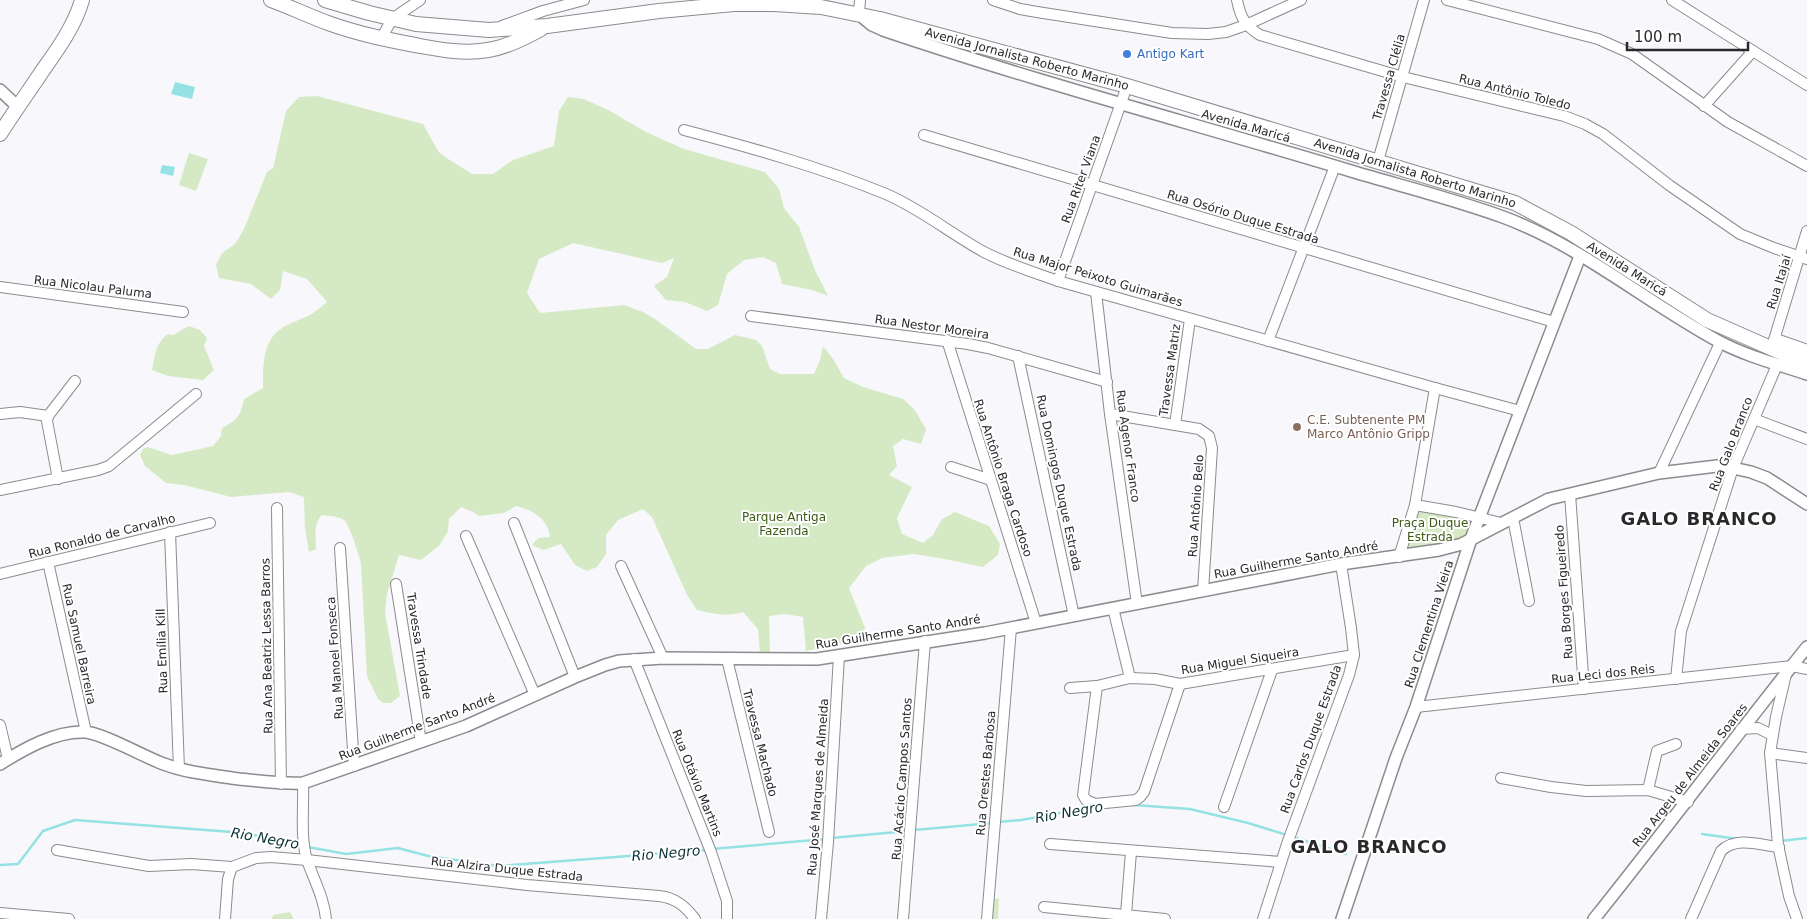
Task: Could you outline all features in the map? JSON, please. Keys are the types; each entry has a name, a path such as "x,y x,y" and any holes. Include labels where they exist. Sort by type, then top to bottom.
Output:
{"main road":[{"path":"0,134 56,52 70,29 82,0"},
{"path":"272,0 327,23 381,38 441,50 466,52 487,50 518,41 547,26"},
{"name":"Avenida Jornalista Roberto Marinho","path":"325,0 392,19 439,27 488,30 547,26 659,11 734,4 859,7 1515,202 1571,233 1688,308"},
{"path":"1688,308 1807,352"},
{"path":"1688,308 1707,320 1807,364"}],"street":[{"path":"381,38 392,19 420,0"},
{"path":"488,30 543,11 584,0"},
{"path":"994,0 1020,9 1036,12 1172,33 1208,34 1226,32 1246,26 1301,0"},
{"path":"1237,0 1241,18 1246,26"},
{"name":"Travessa Clélia","path":"1378,162 1424,0"},
{"path":"1447,0 1479,4 1614,45 1647,64 1728,122 1807,166"},
{"path":"1672,0 1807,85"},
{"name":"Avenida Maricá","path":"859,7 872,25 892,34 974,61 1500,216 1542,234 1682,321 1720,342 1744,353 1807,374"},
{"name":"Rua Antônio Toledo","path":"1246,26 1260,35 1403,77 1564,116 1585,124 1603,134 1669,185 1728,227 1765,245 1803,258"},
{"path":"1704,106 1752,52"},
{"name":"Rua Riter Viana","path":"1058,280 1127,86"},
{"path":"0,90 18,107"},
{"name":"Rua Major Peixoto Guimarães","path":"684,130 779,156 887,195 932,219 1004,262 1096,292 1520,411"},
{"name":"Rua Osório Duque Estrada","path":"924,135 1554,322"},
{"path":"1268,341 1335,166"},
{"name":"Rua Itajaí","path":"1774,340 1803,258 1807,231"},
{"name":"Rua Clementina Vieira","path":"1342,919 1472,539 1580,256"},
{"name":"Rua Nicolau Paluma","path":"0,287 183,312"},
{"name":"Rua Agenor Franco","path":"1096,292 1110,414 1137,604"},
{"name":"Rua Nestor Moreira","path":"751,316 947,340 988,348 1107,382"},
{"name":"Travessa Matriz","path":"1176,425 1190,318"},
{"name":"Rua Antônio Braga Cardoso","path":"947,340 1036,623"},
{"path":"1659,473 1720,342"},
{"name":"Rua Domingos Duque Estrada","path":"1018,356 1074,616"},
{"name":"Rua Galo Branco","path":"1676,679 1681,630 1733,468 1777,365"},
{"path":"58,479 48,431 48,416 75,381"},
{"path":"1399,557 1415,505 1435,388"},
{"path":"0,490 58,479 109,466 196,394"},
{"path":"0,414 20,412 48,416"},
{"name":"Rua Antônio Belo","path":"1110,414 1199,429 1209,436 1212,448 1203,591"},
{"path":"1754,419 1807,439"},
{"name":"Rua Guilherme Santo André","path":"86,732 179,769 194,773 281,784 303,784 466,726 605,665 634,659 817,659 1011,628 1341,564 1439,550 1462,544 1549,499 1659,473 1717,466 1733,468 1767,478 1807,504"},
{"path":"952,467 991,480"},
{"name":"Rua Borges Figueiredo","path":"1570,494 1584,689"},
{"path":"1415,505 1480,517 1501,523"},
{"name":"Rua Ana Beatriz Lessa Barros","path":"277,508 281,784"},
{"path":"1513,518 1529,600"},
{"name":"Rua Ronaldo de Carvalho","path":"0,574 210,523"},
{"path":"514,523 576,677"},
{"name":"Rua Emília Kill","path":"170,532 179,769"},
{"path":"466,536 535,695"},
{"name":"Rua Manoel Fonseca","path":"340,548 354,766"},
{"name":"Rua Samuel Barreira","path":"48,562 86,732"},
{"name":"Rua Carlos Duque Estrada","path":"1263,919 1287,844 1349,674 1354,655 1341,564"},
{"path":"621,566 663,658"},
{"name":"Travessa Trindade","path":"396,584 421,742"},
{"path":"1113,608 1130,678"},
{"name":"Rua Orestes Barbosa","path":"987,919 1011,628"},
{"name":"Rua Acácio Campos Santos","path":"903,919 925,641"},
{"name":"Rua Argeu de Almeida Soares","path":"1594,919 1688,802 1741,729 1807,647"},
{"name":"Rua Miguel Siqueira","path":"1070,688 1098,686 1130,678 1155,679 1180,684 1354,655"},
{"name":"Rua José Marques de Almeida","path":"821,919 828,842 839,656"},
{"name":"Rua Otávio Martins","path":"634,659 711,852 727,901 727,919"},
{"name":"Travessa Machado","path":"727,659 769,832"},
{"name":"Rua Leci dos Reis","path":"1416,707 1444,702 1676,679 1807,669"},
{"path":"1224,807 1272,670"},
{"path":"1789,670 1772,735 1770,753 1778,843 1789,896 1797,919"},
{"path":"1098,686 1083,795 1086,800 1095,804 1136,800 1144,792 1180,684"},
{"path":"0,725 4,762 30,747 54,737 86,732"},
{"path":"1741,729 1758,728 1772,735"},
{"path":"1648,790 1655,754 1661,748 1676,744"},
{"path":"1770,753 1807,758"},
{"path":"1501,778 1586,791 1648,790 1688,802"},
{"path":"303,784 306,854 320,892 326,919"},
{"path":"1691,919 1721,851 1728,844 1736,842 1778,843"},
{"path":"1050,844 1131,852 1281,862"},
{"path":"57,850 149,866 190,864 232,867 228,879 225,919"},
{"path":"1126,914 1131,852"},
{"name":"Rua Alzira Duque Estrada","path":"232,867 256,858 306,854 527,885 670,897 679,902 695,919"},
{"path":"1044,907 1165,919"},
{"path":"0,913 69,919"}],"green space":[{"name":"Parque Antiga Fazenda","path":"317,96 423,124 438,151 472,174 493,174 513,160 554,146 559,111 568,97 584,99 610,111 646,132 684,149 765,172 779,189 784,208 799,227 815,270 828,296 812,290 782,284 776,263 763,257 744,260 727,274 718,305 707,311 685,302 666,300 654,286 667,277 674,258 662,263 573,243 539,259 527,293 540,313 624,305 655,319 696,349 708,349 735,335 756,340 762,346 770,369 780,374 814,374 823,346 844,378 863,387 903,399 914,409 926,429 921,444 903,439 893,446 897,466 889,475 912,487 897,518 902,534 923,543 933,535 942,519 955,512 989,526 1000,544 998,555 983,567 914,554 882,558 866,566 849,588 865,628 863,639 806,651 803,617 785,614 769,616 770,653 760,654 758,629 743,612 720,614 697,610 687,595 652,517 643,509 618,520 606,535 606,554 597,567 587,571 575,565 561,544 543,550 532,545 538,538 550,537 543,520 534,513 516,506 504,513 479,516 461,507 449,519 448,531 439,546 421,560 399,555 387,594 385,613 400,696 391,703 383,703 378,699 367,676 361,563 352,535 345,521 337,517 322,515 316,527 316,549 309,552 305,528 304,497 289,492 231,497 184,485 166,483 145,466 140,455 143,449 148,447 172,455 213,446 221,436 222,428 238,417 244,399 263,388 264,358 272,337 284,327 308,316 327,302 307,279 283,271 280,290 271,299 251,284 219,278 216,265 222,253 235,244 244,229 267,172 273,168 286,111 299,97"},
{"path":"189,153 208,159 196,191 179,185"},
{"path":"189,326 200,330 207,338 204,346 214,370 203,380 168,376 152,370 156,350 160,342 168,334 173,335"},
{"name":"Praça Duque Estrada","path":"1415,507 1480,517 1471,539 1399,557"},
{"path":"991,898 999,899 998,919 989,919"},
{"path":"290,912 294,919 272,919 273,915"}],"water":[{"path":"175,82 195,87 192,99 171,94"},
{"path":"162,165 175,167 173,176 160,173"}],"waterway":[{"name":"Rio Negro","path":"1134,805 1190,809 1287,835"},
{"name":"Rio Negro","path":"998,822 1021,820 1094,807"},
{"name":"Rio Negro","path":"0,865 18,864 43,831 75,820 245,833 300,845"},
{"name":"Rio Negro","path":"914,830 993,823"},
{"name":"Rio Negro","path":"831,838 908,831"},
{"path":"1702,834 1738,839"},
{"name":"Rio Negro","path":"1293,837 1346,854"},
{"path":"1780,841 1807,838"},
{"name":"Rio Negro","path":"712,849 826,839"},
{"name":"Rio Negro","path":"308,847 346,854 398,848 428,856 498,866 707,850"}],"place":[{"name":"Antigo Kart","path":"1127,54"},
{"name":"C.E. Subtenente PM Marco Antônio Gripp","path":"1297,427"}],"district":[{"name":"GALO BRANCO","path":"1699,518"},
{"name":"GALO BRANCO","path":"1369,846"}]}
